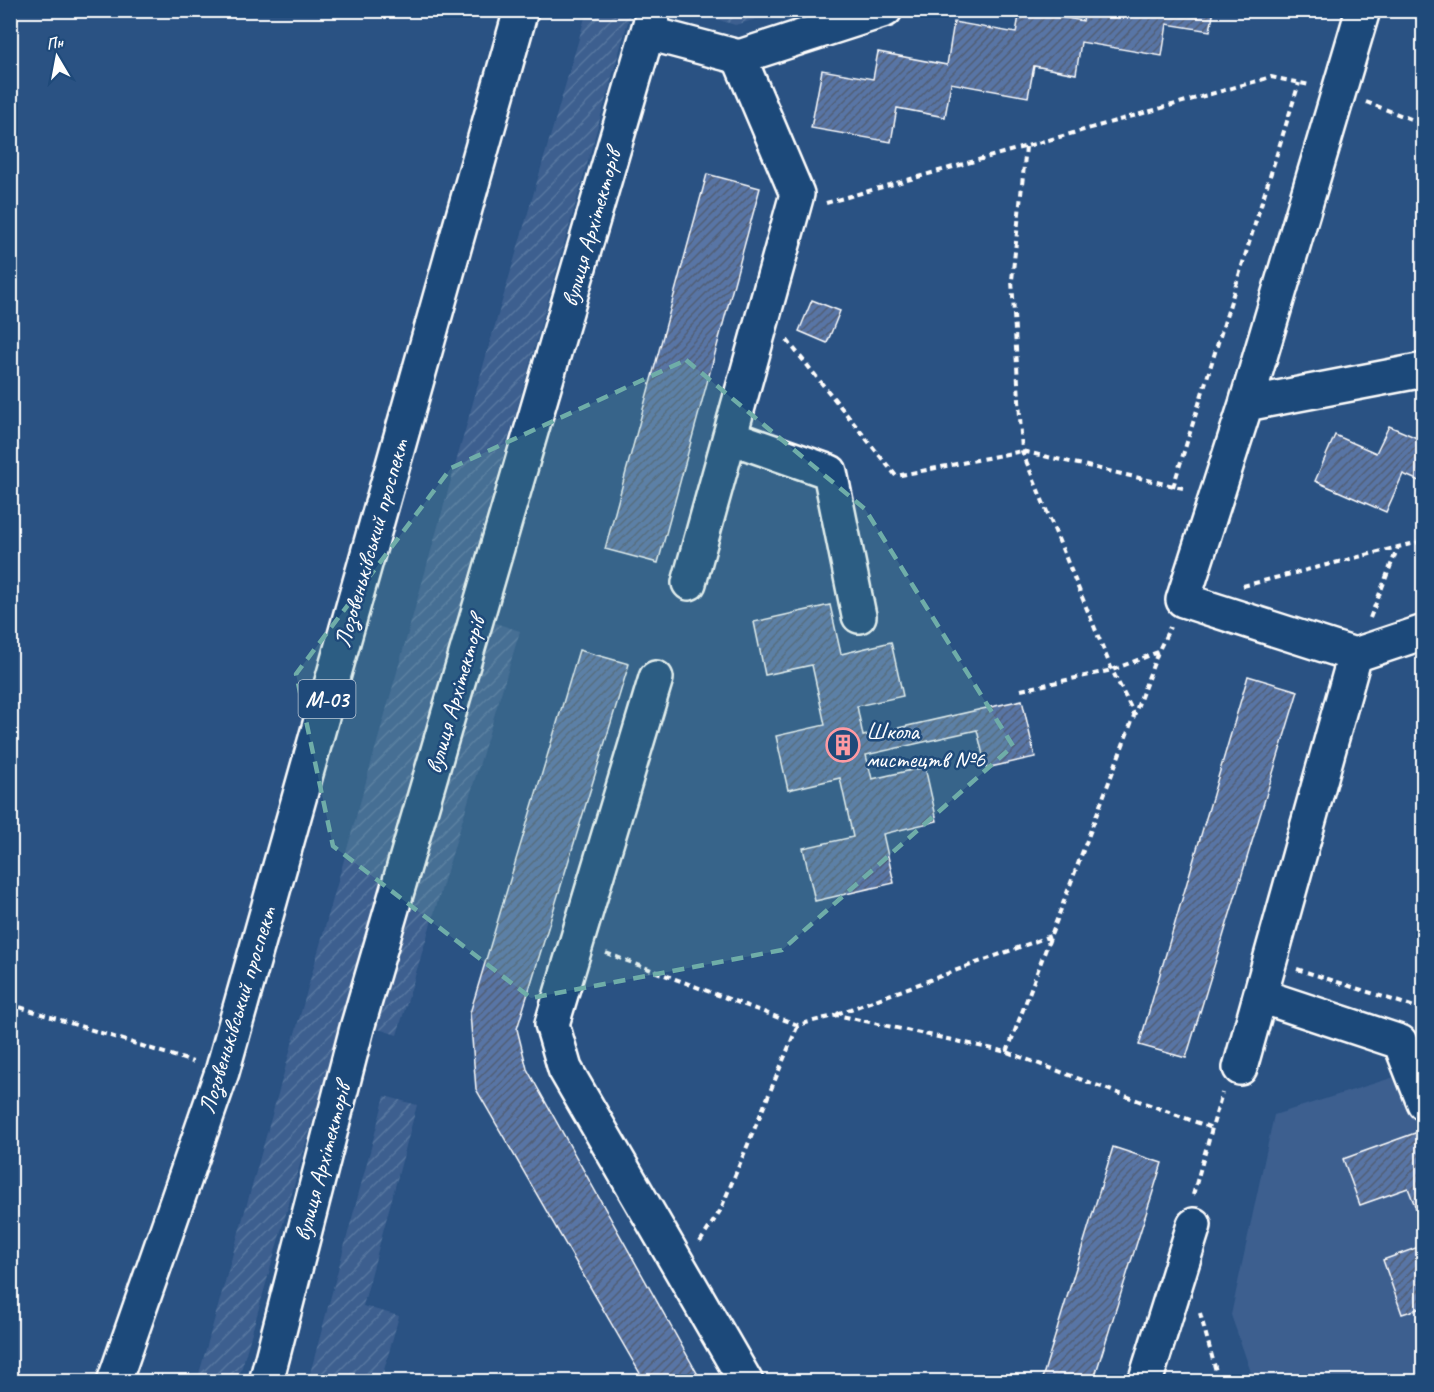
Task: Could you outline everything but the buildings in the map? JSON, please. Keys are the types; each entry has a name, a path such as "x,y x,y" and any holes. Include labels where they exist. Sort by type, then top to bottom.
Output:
{"main road":[{"name":"Лозовеньківський проспект","path":"114,1382 222,1072 521,10"},
{"path":"651,22 739,57 885,10"},
{"path":"1363,10 1246,404 1183,600 1355,655 1424,632"},
{"name":"вулиця Архітекторів","path":"266,1382 357,1028 651,22"},
{"path":"689,583 797,194 739,57"},
{"path":"1246,404 1424,369"},
{"path":"730,437 830,471 859,616"},
{"path":"1240,1068 1355,655"},
{"path":"657,678 552,1024 565,1069 746,1382"},
{"path":"1261,996 1400,1042 1424,1103"},
{"path":"1145,1382 1194,1225"}],"path":[{"path":"797,194 828,203 1271,77 1339,92 1424,124"},
{"path":"1173,487 1299,83"},
{"path":"1026,147 1012,280 1022,451 1112,670 1134,714"},
{"path":"764,311 896,476 1022,451 1173,487 1218,494"},
{"path":"1239,586 1424,541"},
{"path":"1355,655 1398,547"},
{"path":"1007,1052 1158,652 1183,600"},
{"path":"1021,690 1112,670 1158,652"},
{"path":"577,942 798,1025 837,1015 1051,936"},
{"path":"1270,961 1424,1010"},
{"path":"10,1004 222,1072"},
{"path":"837,1015 1007,1052 1212,1128"},
{"path":"682,1271 720,1211 798,1025"},
{"path":"1194,1225 1185,1221 1230,1064 1240,1068"},
{"path":"1197,1303 1219,1382"}],"highlighted area":[{"path":"686,360 865,509 1013,746 782,950 531,998 333,846 296,674 451,468"}],"shaded area":[{"path":"690,10 786,11 735,25"},
{"path":"587,11 631,11 238,1381 197,1381 488,349"},
{"path":"495,623 520,631 397,1035 372,1027"},
{"path":"1423,1068 1423,1381 1254,1381 1231,1315 1274,1115"},
{"path":"385,1096 417,1105 363,1306 399,1316 381,1381 308,1381"}],"place":[{"name":"Школа мистецтв №6","path":"843,745"}]}
